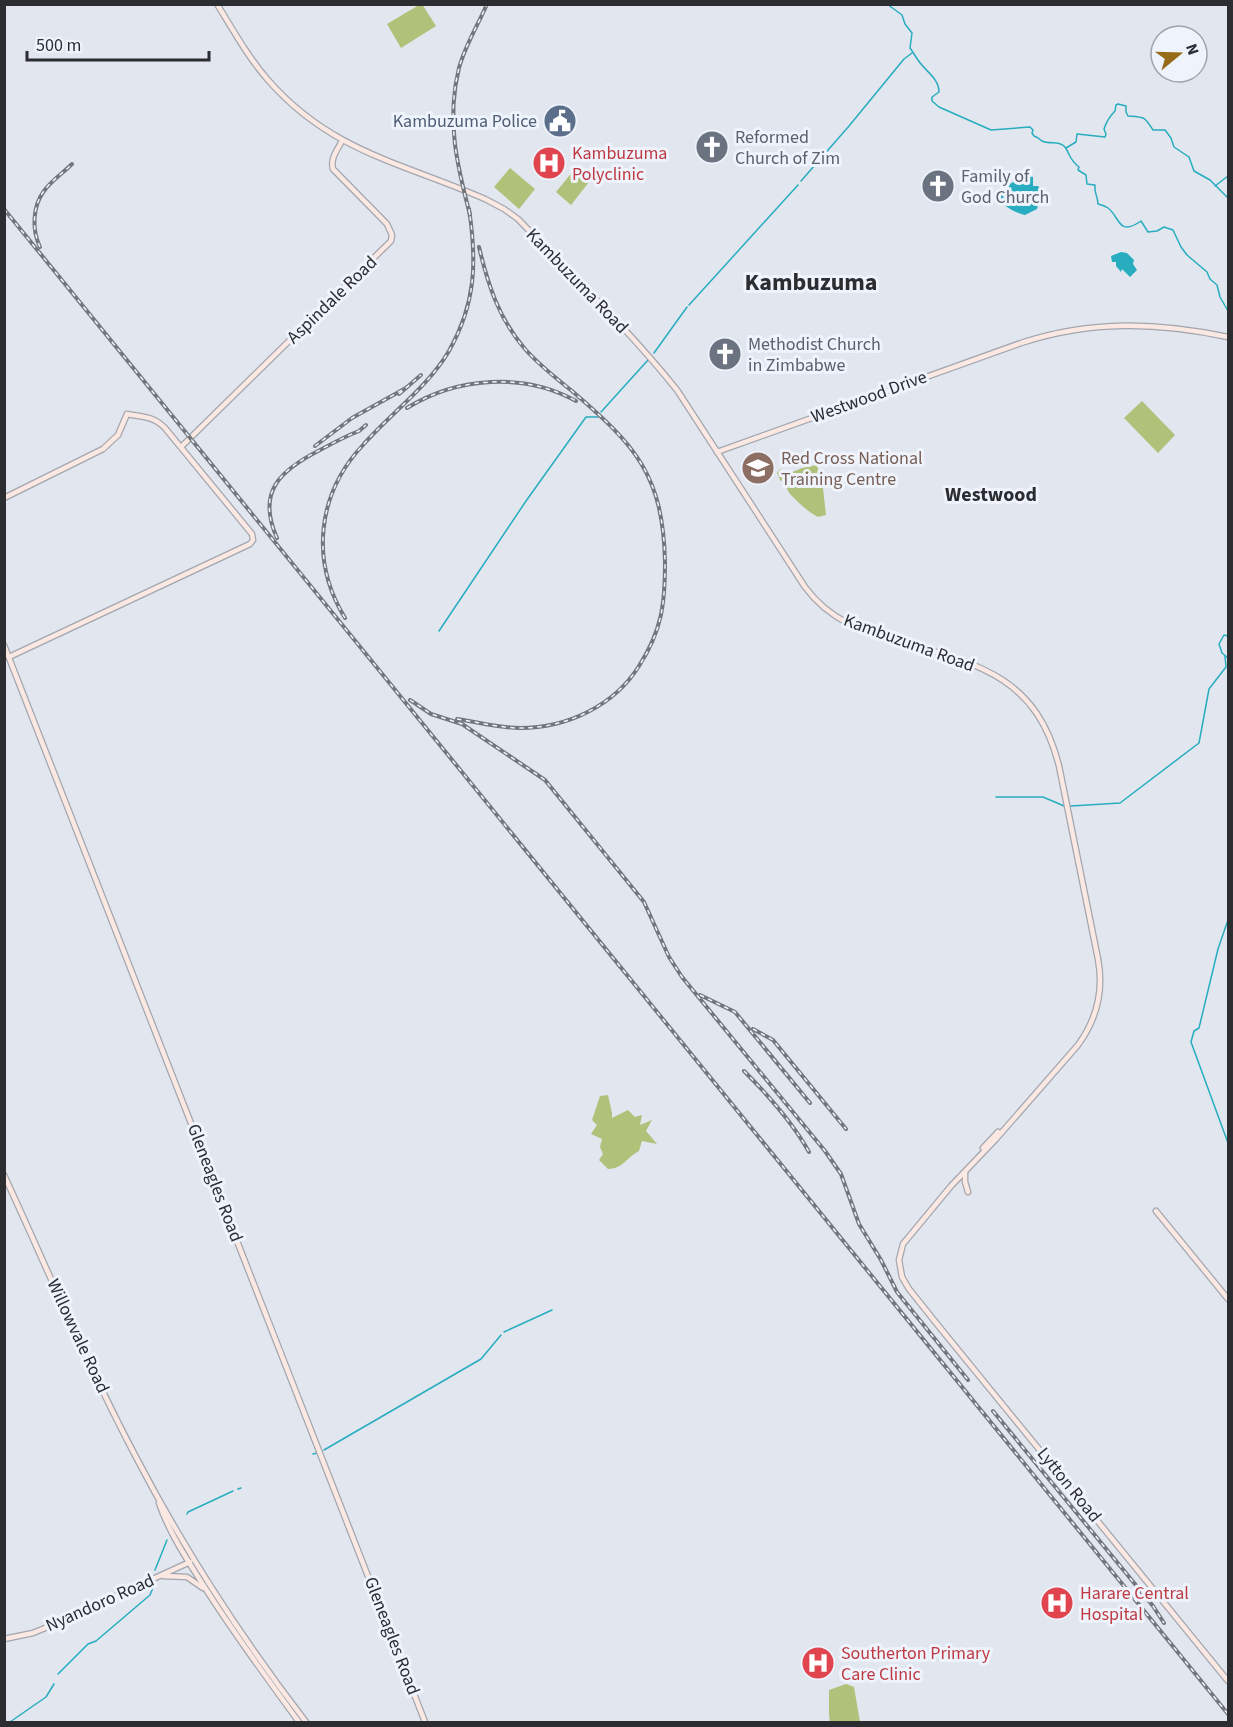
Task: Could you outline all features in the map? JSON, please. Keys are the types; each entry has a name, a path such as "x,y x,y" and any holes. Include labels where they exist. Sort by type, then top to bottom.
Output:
{"main road":[{"name":"Kambuzuma Road","path":"216,4 251,59 275,88 304,116 342,141 485,199 518,219 599,300 658,366 682,397 804,586 825,609 859,629 927,649 990,672 1015,688 1035,711 1047,730 1059,766 1100,968 1100,990 1095,1015 1087,1032 1075,1048 962,1171 951,1186"},
{"name":"Aspindale Road","path":"181,447 391,241 392,235 387,224 333,169 333,158 342,141"},
{"name":"Westwood Drive","path":"717,452 1021,343 1064,331 1118,324 1161,326 1228,337"},
{"path":"4,498 103,449 118,435 127,414 148,417 156,420 181,447 252,534 253,540 9,657"},
{"name":"Gleneagles Road","path":"4,645 425,1722"},
{"name":"Kambuzuma Road","path":"909,1288 900,1271 899,1260 901,1248 909,1235 1025,1104"},
{"path":"966,1172 965,1182 968,1192"},
{"name":"Willowvale Road","path":"4,1175 102,1390 207,1591 299,1722"},
{"path":"1156,1211 1228,1299"},
{"name":"Lytton Road","path":"909,1288 1228,1681"},
{"name":"Willowvale Road","path":"156,1495 169,1527 183,1552 192,1561 306,1722"},
{"path":"179,1566 183,1552"},
{"name":"Nyandoro Road","path":"4,1639 33,1633 50,1626 192,1561"},
{"path":"161,1575 187,1577 207,1591"}],"green space":[{"path":"422,4 436,26 401,48 387,24"},
{"path":"510,168 535,189 519,209 494,187"},
{"path":"574,170 589,182 571,205 556,192"},
{"path":"1142,401 1175,435 1158,453 1124,418"},
{"path":"817,465 823,488 826,515 818,517 791,495 777,473 780,469 790,473"},
{"path":"608,1095 612,1118 628,1110 635,1117 642,1115 640,1125 652,1120 646,1131 657,1144 642,1141 639,1151 621,1165 608,1169 599,1160 603,1154 600,1147 602,1139 591,1134 597,1125 592,1120 600,1096"},
{"path":"846,1684 854,1687 860,1722 830,1722 829,1690"}],"water":[{"path":"1026,175 1033,177 1033,186 1038,186 1042,190 1044,198 1037,209 1025,215 1006,207 1001,194 1011,183"},
{"path":"1121,252 1127,253 1134,260 1133,264 1137,270 1130,277 1122,269 1121,272 1116,262 1112,262 1111,256"}],"waterway":[{"path":"887,4 902,15 912,33 910,48 937,83 939,92 932,97 932,101 939,107 991,130 1030,127 1034,136 1042,141 1063,145 1079,167 1078,170 1086,175 1087,184 1095,185 1098,204 1108,208 1120,224 1128,227 1141,221 1148,232 1164,227 1173,230 1187,255 1207,272 1210,279 1217,285 1220,297 1228,311"},
{"path":"801,181 904,59 912,53"},
{"path":"1066,148 1076,142 1077,134 1105,137 1104,129 1116,105 1126,106 1128,116 1143,118 1153,130 1165,130 1174,147 1189,157 1194,171 1210,180 1228,198"},
{"path":"1215,186 1228,176"},
{"path":"689,305 798,185"},
{"path":"654,353 687,307"},
{"path":"601,412 648,360"},
{"path":"439,631 526,501 586,417 598,417"},
{"path":"1228,636 1224,635 1219,644 1222,653 1228,658"},
{"path":"1071,806 1120,803 1199,743 1209,689 1226,667 1225,656"},
{"path":"996,797 1043,797 1064,806"},
{"path":"1228,920 1218,949 1199,1028 1194,1031 1191,1042 1228,1143"},
{"path":"504,1332 552,1310"},
{"path":"324,1450 481,1359 501,1335"},
{"path":"313,1454 317,1453"},
{"path":"187,1514 233,1491"},
{"path":"155,1570 167,1540"},
{"path":"58,1674 88,1644 96,1641 150,1595 154,1585"},
{"path":"10,1722 46,1697 54,1684"}],"railway":[{"path":"470,215 457,160 453,106 459,68 487,4"},
{"path":"40,247 35,226 37,204 47,187 72,164"},
{"path":"4,209 1228,1714"},
{"path":"345,618 334,596 323,551 328,506 336,485 348,464 374,433 430,377 449,351 458,333 465,316 472,282 473,247 469,209"},
{"path":"457,719 505,727 538,727 572,719 603,703 629,680 647,653 661,616 665,577 659,506 642,464 613,429 536,360 516,338 501,314 486,275 479,247"},
{"path":"399,394 421,375"},
{"path":"407,408 447,390 491,382 513,382 535,386 576,401"},
{"path":"315,446 352,418 406,388"},
{"path":"277,538 271,522 269,507 276,484 284,474 306,458 359,431 366,425"},
{"path":"410,700 431,714 462,724 545,780 644,902 669,957 682,977 825,1151 841,1174 859,1224 897,1292 968,1380"},
{"path":"700,995 735,1012 810,1103"},
{"path":"753,1029 773,1040 846,1129"},
{"path":"744,1071 779,1109 809,1152"},
{"path":"993,1411 1153,1606 1164,1623"}],"place":[{"name":"Kambuzuma Police","path":"560,121"},
{"name":"Reformed Church of Zim","path":"712,147"},
{"name":"Kambuzuma Polyclinic","path":"549,163"},
{"name":"Family of God Church","path":"938,186"},
{"name":"Methodist Church in Zimbabwe","path":"725,354"},
{"name":"Red Cross National Training Centre","path":"758,468"},
{"name":"Harare Central Hospital","path":"1057,1603"},
{"name":"Southerton Primary Care Clinic","path":"818,1663"}],"district":[{"name":"Kambuzuma","path":"811,282"},
{"name":"Westwood","path":"991,495"}]}
